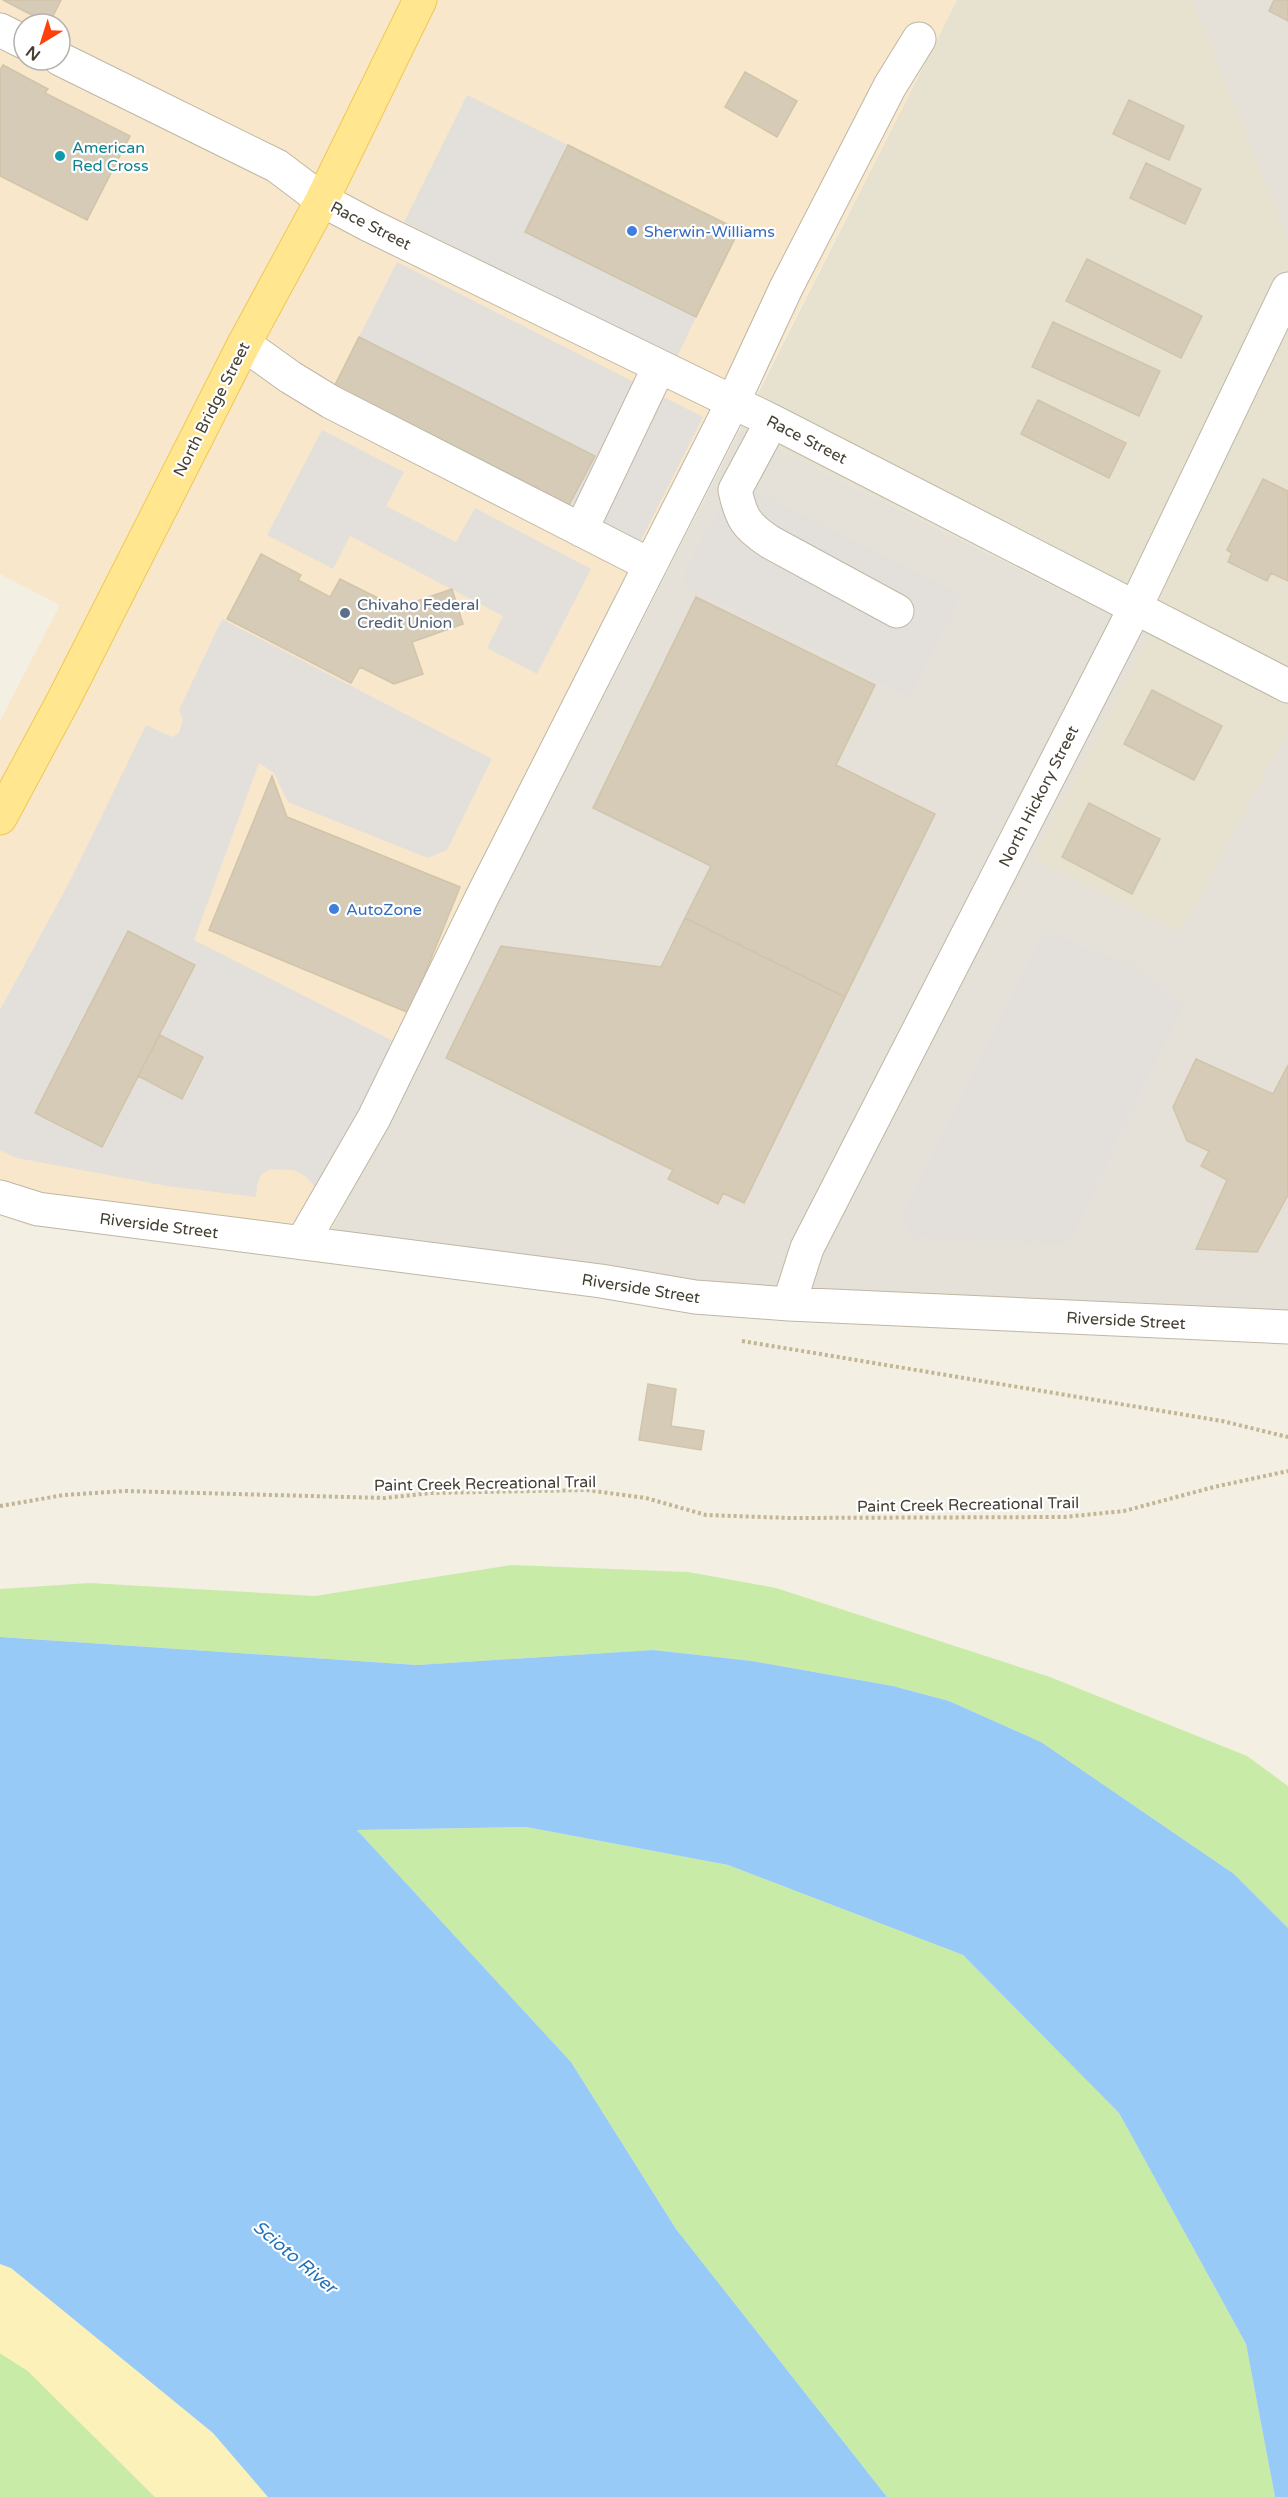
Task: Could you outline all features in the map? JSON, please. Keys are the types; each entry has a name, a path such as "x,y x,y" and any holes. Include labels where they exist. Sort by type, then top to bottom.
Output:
{"main road":[{"name":"North Bridge Street","path":"0,818 64,699 244,344 322,200 420,0"}],"street":[{"path":"302,1243 374,1118 482,897 733,402 786,288 890,86 919,39"},
{"name":"Race Street","path":"72,65 277,166 322,200 369,225 772,421 1288,686"},
{"name":"North Hickory Street","path":"789,1304 807,1248 1135,608 1288,288"},
{"path":"244,344 290,377 331,402 650,565"},
{"path":"581,530 659,367"},
{"path":"772,421 735,490 740,513 752,529 770,542 897,611"},
{"name":"Riverside Street","path":"0,1197 38,1209 601,1281 694,1297 789,1304 1288,1327"}],"path":[{"path":"738,1341 1222,1420 1288,1437"},
{"name":"Paint Creek Recreational Trail","path":"0,1506 64,1495 124,1491 385,1498 432,1493 586,1490 646,1498 706,1515 790,1518 1064,1517 1124,1511 1214,1487 1288,1471"}],"shaded area":[{"path":"0,0 957,0 316,1260 26,1225 0,1211 0,721 60,605 0,574"},
{"path":"957,0 1192,0 1288,239 1288,730 1181,932 1032,859 1149,633 740,429"},
{"path":"1192,0 1288,0 1288,239"},
{"path":"467,95 568,145 525,232 696,317 677,357 404,222"},
{"path":"397,262 703,417 639,544 568,507 594,456 359,337"},
{"path":"740,429 1149,634 1033,859 1181,932 1288,730 1288,1341 316,1260"},
{"path":"322,430 404,472 386,506 456,542 475,508 591,569 537,674 487,648 503,616 350,536 333,569 267,535"},
{"path":"733,479 962,595 910,698 681,581"},
{"path":"222,619 492,759 447,850 428,858 288,802 274,773 259,763 194,940 403,1046 331,1171 315,1187 306,1177 294,1170 270,1169 261,1175 256,1197 167,1186 17,1158 0,1150 0,1010 71,879 146,725 172,737 179,733 183,720 179,710","holes":["160,1035 203,1057 182,1099 139,1076"]},
{"path":"1044,932 1134,966 1183,1007 1067,1244 914,1237 902,1216"}],"green space":[{"path":"512,1565 688,1572 776,1588 1050,1677 1247,1756 1288,1786 1288,1928 1234,1874 1041,1742 949,1701 893,1686 752,1661 653,1650 417,1665 0,1637 0,1589 90,1583 315,1596"},
{"path":"526,1827 728,1865 963,1955 1119,2113 1246,2344 1275,2497 887,2497 676,2229 571,2062 357,1830"},
{"path":"0,2353 28,2371 155,2497 0,2497"}],"sand":[{"path":"0,2264 11,2268 213,2433 268,2497 155,2497 28,2371 0,2353"}],"water":[{"name":"Scioto River","path":"0,1637 417,1665 653,1650 752,1661 893,1686 949,1701 1041,1742 1234,1874 1288,1928 1288,2497 1275,2497 1246,2344 1119,2113 963,1955 728,1865 526,1827 357,1830 571,2062 676,2229 887,2497 268,2497 213,2433 11,2268 0,2264"}],"building":[{"path":"3,0 61,0 55,12 26,12"},
{"path":"1274,0 1288,0 1288,21 1269,11"},
{"name":"American Red Cross","path":"3,65 12,72 48,89 45,93 130,136 87,220 0,176 0,70"},
{"path":"745,72 797,101 777,137 725,107"},
{"path":"1129,100 1184,126 1169,160 1113,134"},
{"name":"Sherwin-Williams","path":"568,145 739,230 696,317 525,232"},
{"path":"1146,163 1201,189 1185,224 1130,198"},
{"path":"1087,259 1202,316 1181,358 1066,301"},
{"path":"1053,322 1160,371 1139,416 1032,367"},
{"path":"359,337 595,456 568,507 333,389"},
{"path":"1038,400 1126,443 1109,478 1021,434"},
{"path":"1263,479 1288,491 1288,581 1271,573 1267,581 1228,562 1232,553 1227,550"},
{"name":"Chivaho Federal Credit Union","path":"261,554 301,575 298,580 330,597 340,579 392,605 399,603 400,607 452,589 463,624 412,642 423,674 394,684 360,667 351,683 227,619"},
{"path":"696,597 875,685 836,765 935,814 845,997 685,918 711,866 593,808"},
{"path":"1152,690 1222,726 1194,780 1124,744"},
{"name":"AutoZone","path":"272,776 287,817 460,887 409,1013 209,930"},
{"path":"1089,803 1160,839 1132,894 1062,857"},
{"path":"685,918 845,997 744,1203 723,1193 718,1204 668,1179 673,1170 446,1058 501,946 661,967"},
{"path":"128,931 195,965 102,1147 35,1113"},
{"path":"160,1035 203,1057 182,1099 138,1076"},
{"path":"1196,1059 1273,1094 1288,1065 1288,1195 1257,1252 1196,1249 1227,1180 1201,1166 1209,1151 1187,1141 1173,1107"},
{"path":"648,1384 676,1389 671,1426 704,1431 701,1450 639,1440"}],"place":[{"name":"American Red Cross","path":"60,156"},
{"name":"Sherwin-Williams","path":"632,231"},
{"name":"Chivaho Federal Credit Union","path":"345,613"},
{"name":"AutoZone","path":"334,909"}]}
